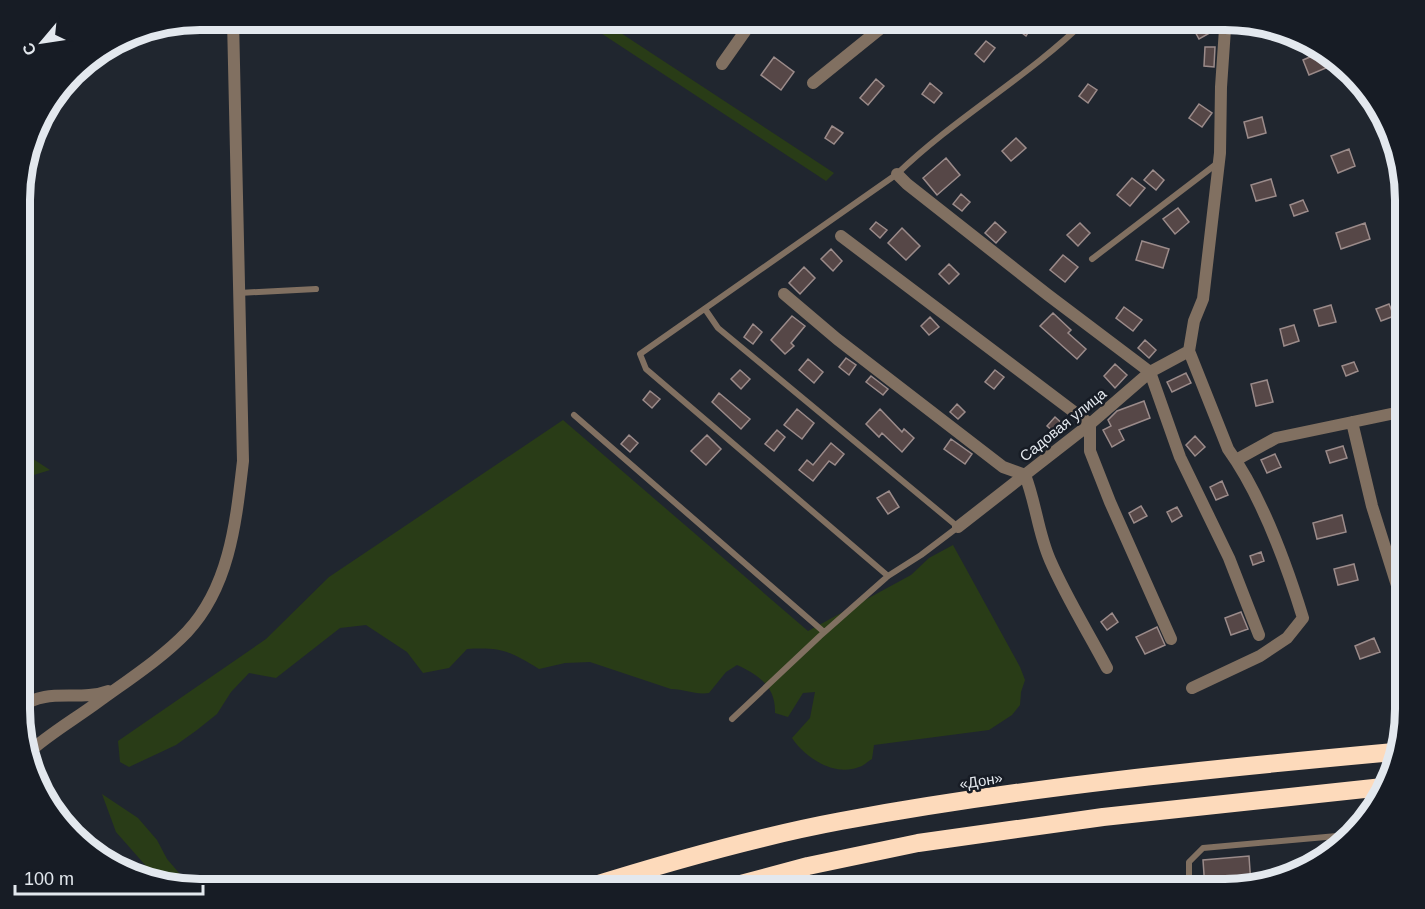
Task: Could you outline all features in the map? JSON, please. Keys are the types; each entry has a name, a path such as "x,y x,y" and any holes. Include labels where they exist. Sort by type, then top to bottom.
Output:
{"highway":[{"name":"«Дон»","path":"617,879 736,845 840,821 1088,782 1389,752"},
{"path":"759,879 808,866 918,843 1044,825 1375,788"}],"street":[{"path":"35,748 157,660 188,631 213,594 227,558 236,521 243,461 233,30"},
{"path":"722,64 746,30"},
{"path":"813,83 879,30"},
{"path":"1192,688 1260,656 1287,638 1303,618 1287,566 1236,460 1228,449 1189,351 1194,321 1203,299 1219,162 1225,30"},
{"path":"897,174 906,184 1038,288 1150,372 1180,457 1229,558 1259,635"},
{"path":"841,236 1090,424 1090,451 1110,502 1171,639"},
{"path":"784,294 837,339 1003,467 1025,475 1032,494 1042,540 1050,561 1107,668"},
{"name":"Садовая улица","path":"958,527 1090,424 1150,372 1189,351"},
{"path":"1236,460 1276,438 1395,413"},
{"path":"1352,422 1372,506 1395,580"},
{"path":"30,702 52,694 86,696 118,688"}],"lane":[{"path":"888,576 646,369 640,354 897,174 924,148 1063,43 1076,30"},
{"path":"1092,259 1219,162"},
{"path":"239,293 316,290"},
{"path":"705,309 718,328 727,336 958,527 888,576 824,632 732,719"},
{"path":"574,415 824,632"},
{"path":"1189,879 1189,862 1203,848 1338,836"},
{"path":"788,879 808,866"}],"green space":[{"path":"596,30 616,30 834,173 826,181"},
{"path":"563,420 808,631 911,575 929,558 953,545 1020,667 1025,680 1020,705 1012,715 989,730 874,745 872,759 861,766 840,770 813,759 792,738 810,718 815,692 803,693 788,717 775,713 773,696 765,683 737,665 726,672 709,693 671,689 590,662 565,663 539,669 512,654 489,649 467,649 449,668 423,673 407,652 366,625 340,628 276,678 249,673 231,692 217,714 176,745 129,767 120,762 118,741 266,639 329,577"},
{"path":"30,457 50,470 30,476"},
{"path":"102,794 138,818 157,840 167,859 184,878 151,872 116,832"}],"building":[{"path":"1018,30 1030,30 1026,36"},
{"path":"1194,30 1215,30 1199,39"},
{"path":"986,41 995,48 984,62 975,54"},
{"path":"1205,47 1215,47 1214,67 1204,66"},
{"path":"1314,55 1330,66 1309,75 1303,60"},
{"path":"774,57 794,72 781,90 761,75"},
{"path":"876,79 884,86 868,105 860,98"},
{"path":"930,83 942,93 934,103 922,94"},
{"path":"1088,84 1097,90 1088,103 1079,96"},
{"path":"1199,104 1212,113 1202,127 1189,118"},
{"path":"1262,117 1266,133 1248,138 1244,122"},
{"path":"832,126 843,133 834,144 825,138"},
{"path":"1016,138 1026,148 1011,161 1002,151"},
{"path":"1349,149 1355,166 1338,173 1331,156"},
{"path":"946,158 960,175 937,195 923,178"},
{"path":"1153,170 1164,180 1156,190 1144,180"},
{"path":"1132,178 1145,188 1130,206 1117,195"},
{"path":"1271,179 1276,196 1256,201 1251,185"},
{"path":"961,194 970,202 962,211 953,204"},
{"path":"1303,200 1308,211 1294,216 1290,205"},
{"path":"1178,208 1189,222 1175,234 1163,219"},
{"path":"876,222 887,230 880,238 870,229"},
{"path":"995,222 1006,232 996,243 985,233"},
{"path":"1080,223 1090,233 1078,246 1067,235"},
{"path":"1365,223 1370,239 1341,249 1336,233"},
{"path":"902,228 920,246 906,260 888,243"},
{"path":"1142,241 1169,249 1163,268 1136,260"},
{"path":"831,249 842,261 833,271 821,259"},
{"path":"1063,255 1078,267 1065,282 1050,270"},
{"path":"949,264 959,274 949,284 939,274"},
{"path":"804,267 815,278 800,294 789,283"},
{"path":"1389,304 1394,316 1381,321 1376,309"},
{"path":"1331,305 1336,322 1319,326 1314,310"},
{"path":"1124,307 1142,320 1133,331 1116,318"},
{"path":"1053,313 1071,330 1068,333 1086,349 1077,359 1040,326"},
{"path":"792,316 805,326 791,343 794,346 785,354 771,340"},
{"path":"930,317 939,327 929,335 921,326"},
{"path":"753,324 762,332 753,344 744,337"},
{"path":"1294,325 1299,341 1284,346 1280,329"},
{"path":"1145,340 1156,350 1149,358 1138,348"},
{"path":"846,358 856,365 849,375 839,367"},
{"path":"808,359 823,372 814,383 799,370"},
{"path":"1354,362 1358,371 1346,376 1342,366"},
{"path":"1115,364 1127,375 1115,388 1104,376"},
{"path":"740,370 750,379 741,389 731,379"},
{"path":"995,370 1004,377 994,389 985,382"},
{"path":"1186,373 1191,383 1172,392 1167,382"},
{"path":"871,376 888,389 883,395 866,382"},
{"path":"1267,380 1273,402 1256,406 1251,384"},
{"path":"650,391 660,399 652,408 643,400"},
{"path":"719,393 750,419 741,429 712,402"},
{"path":"1144,401 1150,418 1119,430 1124,440 1112,447 1103,430 1111,426 1108,420 1117,411"},
{"path":"957,404 965,412 958,419 950,412"},
{"path":"797,409 814,423 802,439 784,425"},
{"path":"880,409 902,432 904,429 914,438 902,452 882,433 879,437 866,424"},
{"path":"1055,417 1064,425 1056,434 1047,426"},
{"path":"777,430 785,437 774,451 765,444"},
{"path":"629,435 638,443 630,452 621,444"},
{"path":"707,435 721,449 706,465 691,451"},
{"path":"1195,436 1205,447 1195,456 1186,445"},
{"path":"951,439 972,454 965,464 944,449"},
{"path":"831,443 844,454 835,465 829,461 813,481 799,470 807,460 813,465"},
{"path":"1343,446 1347,458 1330,463 1326,451"},
{"path":"1275,454 1281,467 1267,473 1261,460"},
{"path":"1222,481 1228,495 1216,500 1210,487"},
{"path":"889,491 899,507 888,514 877,498"},
{"path":"1141,506 1147,516 1134,523 1129,513"},
{"path":"1177,507 1182,516 1172,522 1167,512"},
{"path":"1342,515 1346,532 1317,539 1313,523"},
{"path":"1261,552 1264,561 1253,565 1250,556"},
{"path":"1354,564 1358,580 1338,585 1334,569"},
{"path":"1241,612 1248,629 1231,635 1225,618"},
{"path":"1112,613 1118,622 1107,630 1101,622"},
{"path":"1157,627 1165,645 1145,654 1136,637"},
{"path":"1374,638 1380,652 1360,659 1355,646"},
{"path":"1249,856 1250,877 1204,879 1203,860"}]}
